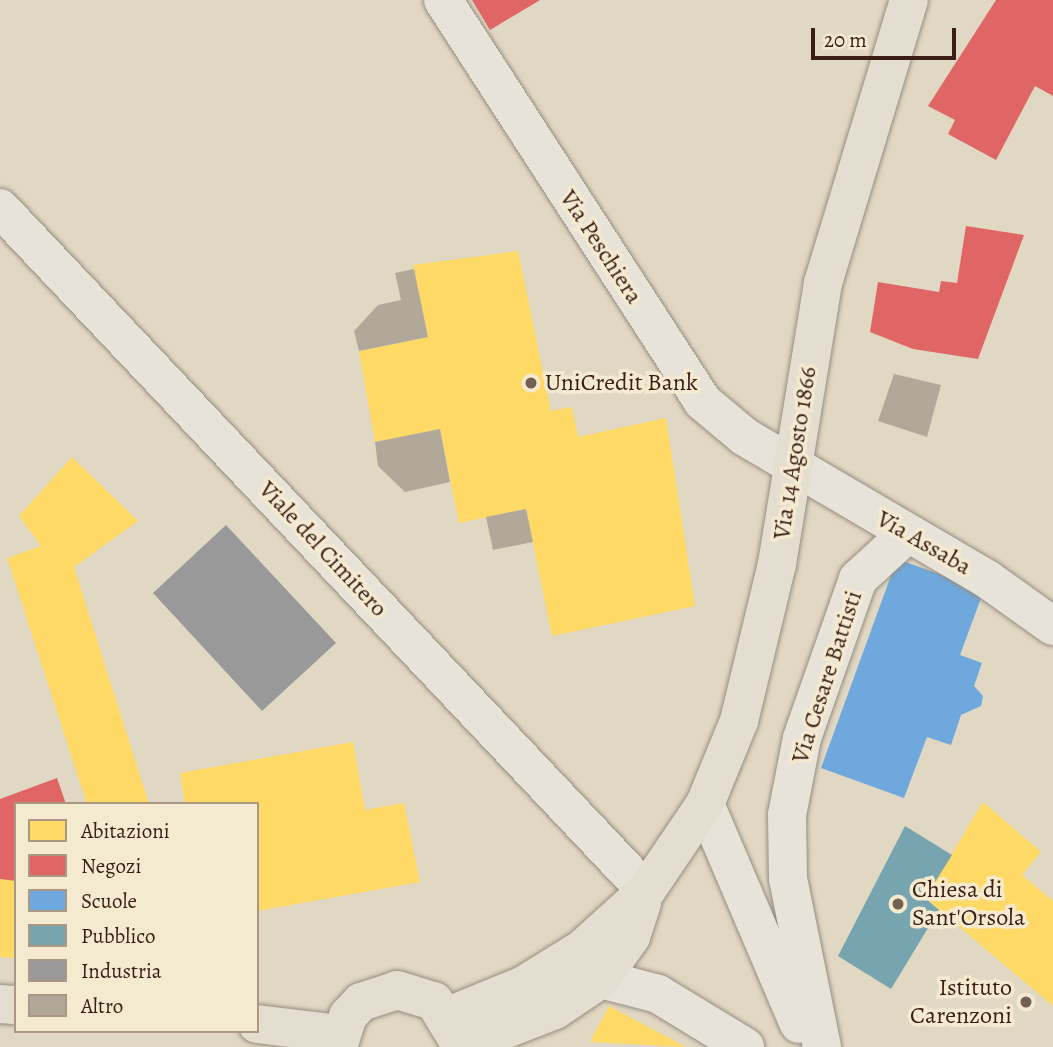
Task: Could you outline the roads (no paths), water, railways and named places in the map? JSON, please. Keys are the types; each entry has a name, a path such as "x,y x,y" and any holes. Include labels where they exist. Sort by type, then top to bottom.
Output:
{"main road":[{"name":"Via 14 Agosto 1866","path":"455,1037 524,985 582,950 646,891 705,804 738,721 777,564 823,283 909,0"},
{"name":"Via 14 Agosto 1866","path":"455,1037 555,1010 601,979 631,937 646,891"},
{"path":"259,1024 339,1040 348,1016 378,993 417,993 455,1037"}],"street":[{"name":"Via Peschiera","path":"443,0 702,401 744,437 792,464"},
{"name":"Viale del Cimitero","path":"0,208 646,891"},
{"name":"Via Assaba","path":"792,464 1053,626"},
{"name":"Via Cesare Battisti","path":"822,1047 788,878 787,815 802,738 858,579 907,534"},
{"path":"705,804 809,1047"},
{"path":"601,979 658,994 744,1047"}],"place":[{"name":"UniCredit Bank","path":"531,383"},
{"name":"Chiesa di Sant'Orsola","path":"898,904"},
{"name":"Istituto Carenzoni","path":"1026,1002"}]}
